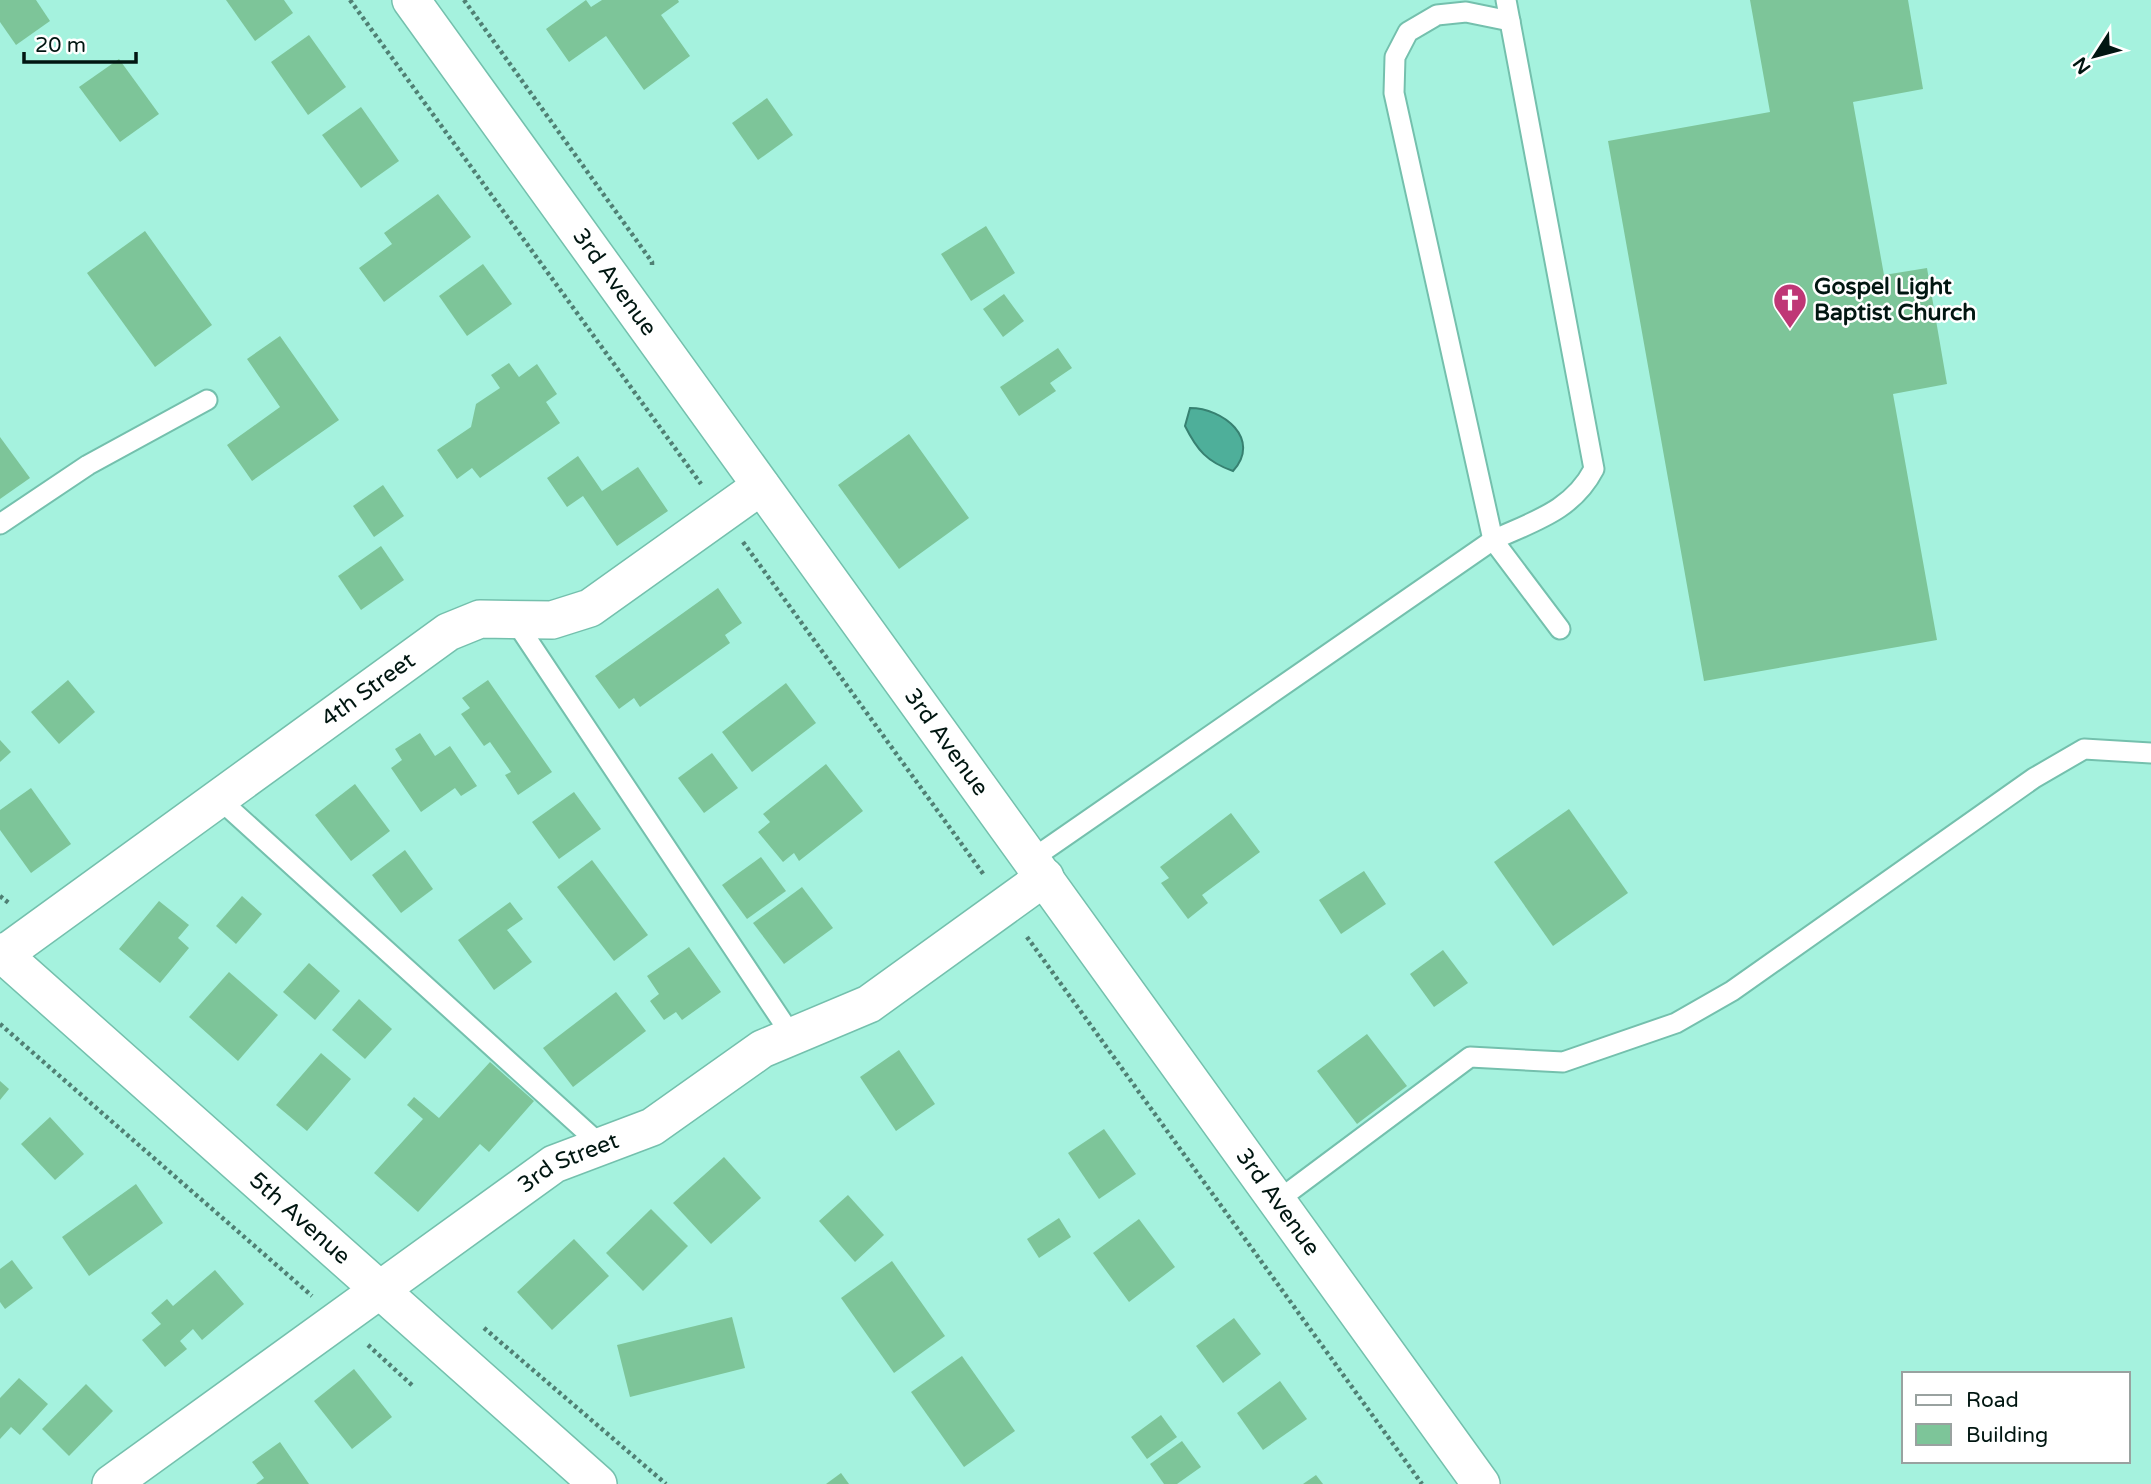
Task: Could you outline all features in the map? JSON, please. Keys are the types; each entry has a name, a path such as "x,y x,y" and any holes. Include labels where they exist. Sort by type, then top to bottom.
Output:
{"street":[{"name":"3rd Avenue","path":"411,0 1481,1484"},
{"name":"4th Street","path":"1,955 448,632 480,619 552,620 590,608 761,486"},
{"name":"3rd Street","path":"111,1484 554,1164 652,1128 762,1049 869,1004 1006,906 1038,868"},
{"name":"5th Avenue","path":"1,955 598,1484"}],"lane":[{"path":"1038,868 1493,540 1565,506 1583,489 1594,469 1506,0"},
{"path":"1510,21 1466,12 1437,15 1408,33 1395,57 1394,93 1493,540 1560,629"},
{"path":"0,524 88,465 207,400"},
{"path":"513,618 792,1036"},
{"path":"1277,1200 1470,1057 1563,1062 1676,1024 1732,991 2034,778 2084,749 2151,753"},
{"path":"218,798 602,1146"}],"path":[{"path":"350,0 1422,1484"},
{"path":"0,1024 315,1298"},
{"path":"476,1321 666,1484"}],"shaded area":[{"path":"1190,408 1215,413 1235,428 1241,437 1243,448 1241,459 1233,471 1210,459 1194,442 1185,426"}],"building":[{"path":"0,0 36,0 50,21 16,45 0,22"},
{"path":"226,0 284,0 293,13 255,41"},
{"path":"586,0 591,7 602,0 678,0 679,2 661,15 690,56 644,90 606,36 569,62 546,29"},
{"name":"Gospel Light Baptist Church","path":"1750,0 1908,0 1923,89 1853,102 1884,275 1927,268 1947,384 1893,394 1937,640 1704,681 1608,141 1770,112"},
{"path":"309,35 346,87 308,115 271,62"},
{"path":"119,59 159,114 120,142 79,87"},
{"path":"767,98 793,135 758,160 732,123"},
{"path":"361,107 399,161 361,188 322,135"},
{"path":"438,194 471,237 384,302 359,268 392,244 384,233"},
{"path":"986,226 1015,273 971,301 941,254"},
{"path":"145,231 212,325 155,367 87,273"},
{"path":"483,264 512,304 467,336 439,296"},
{"path":"1004,294 1024,321 1003,337 983,309"},
{"path":"280,336 339,420 252,481 227,445 280,407 247,359"},
{"path":"1058,348 1072,368 1050,383 1056,391 1019,416 1000,387"},
{"path":"509,363 519,377 537,364 557,394 546,402 560,423 480,478 472,468 457,479 437,450 471,427 476,404 500,388 491,375"},
{"path":"909,434 969,518 899,569 838,485"},
{"path":"0,437 30,478 0,499"},
{"path":"578,456 602,491 638,467 668,511 617,546 583,496 567,507 547,478"},
{"path":"383,485 404,516 374,537 353,506"},
{"path":"381,546 404,580 361,610 338,576"},
{"path":"718,588 742,623 725,635 730,643 640,707 634,698 619,709 595,676"},
{"path":"68,680 95,712 59,744 31,712"},
{"path":"488,680 552,772 518,795 505,775 511,772 490,742 484,746 461,714 470,708 462,698"},
{"path":"786,683 816,723 752,772 722,732"},
{"path":"420,733 435,756 450,746 477,786 461,796 455,788 421,812 391,768 402,760 395,749"},
{"path":"0,740 11,752 0,762"},
{"path":"712,753 738,788 704,813 678,778"},
{"path":"826,764 863,811 799,861 794,853 783,862 758,832 770,822 763,814"},
{"path":"355,784 390,831 351,861 315,815"},
{"path":"31,788 71,844 31,873 0,830 0,810"},
{"path":"574,792 601,829 559,859 532,822"},
{"path":"1569,809 1628,893 1553,946 1494,862"},
{"path":"1231,813 1260,852 1202,895 1208,903 1188,919 1161,883 1169,878 1160,867"},
{"path":"405,850 433,889 401,913 372,875"},
{"path":"761,857 786,891 747,919 722,885"},
{"path":"592,860 648,935 614,961 557,887"},
{"path":"1364,871 1386,904 1341,934 1319,900"},
{"path":"802,887 833,928 784,964 753,923"},
{"path":"242,896 262,914 236,944 216,926"},
{"path":"159,901 189,925 178,938 189,948 160,983 119,949"},
{"path":"510,902 523,919 507,930 532,962 494,990 458,940"},
{"path":"689,947 721,992 682,1020 676,1012 664,1020 650,1001 659,994 647,976"},
{"path":"1443,950 1468,983 1434,1007 1410,974"},
{"path":"309,963 340,991 315,1020 283,992"},
{"path":"229,972 278,1015 238,1061 189,1017"},
{"path":"616,992 646,1031 573,1087 543,1048"},
{"path":"359,999 392,1029 365,1059 332,1030"},
{"path":"1367,1034 1407,1086 1357,1124 1317,1071"},
{"path":"899,1050 935,1104 896,1131 860,1077"},
{"path":"321,1053 351,1079 307,1131 276,1105"},
{"path":"490,1062 534,1101 489,1152 480,1144 418,1212 374,1173 423,1119 407,1105 414,1097 439,1118"},
{"path":"0,1081 9,1089 0,1100"},
{"path":"50,1117 84,1154 55,1180 21,1144"},
{"path":"1104,1129 1136,1174 1099,1199 1068,1153"},
{"path":"724,1157 761,1198 711,1244 673,1203"},
{"path":"136,1184 163,1223 89,1276 62,1237"},
{"path":"848,1195 884,1235 855,1262 819,1221"},
{"path":"651,1209 688,1246 643,1291 606,1253"},
{"path":"1059,1218 1071,1237 1039,1258 1027,1239"},
{"path":"1139,1219 1175,1267 1129,1302 1093,1253"},
{"path":"574,1239 609,1276 552,1330 517,1292"},
{"path":"12,1260 33,1288 5,1309 0,1302 0,1269"},
{"path":"892,1261 945,1336 894,1373 841,1298"},
{"path":"215,1270 244,1304 202,1340 193,1329 180,1341 187,1349 165,1367 142,1340 161,1324 151,1313 167,1299 173,1306"},
{"path":"732,1317 745,1368 630,1397 617,1345"},
{"path":"1234,1318 1261,1354 1223,1383 1196,1346"},
{"path":"962,1356 1015,1431 964,1467 911,1392"},
{"path":"354,1369 392,1417 352,1449 314,1401"},
{"path":"19,1378 48,1404 20,1435 11,1427 0,1439 0,1398"},
{"path":"1280,1381 1307,1419 1263,1450 1237,1413"},
{"path":"86,1384 113,1411 69,1456 42,1429"},
{"path":"1161,1415 1177,1437 1147,1459 1131,1437"},
{"path":"1182,1441 1201,1467 1177,1484 1164,1484 1150,1464"},
{"path":"280,1442 309,1484 256,1484 264,1478 252,1462"},
{"path":"841,1473 849,1484 826,1484"},
{"path":"1316,1475 1323,1484 1303,1484"}],"place":[{"name":"Gospel Light Baptist Church","path":"1790,330"}]}
